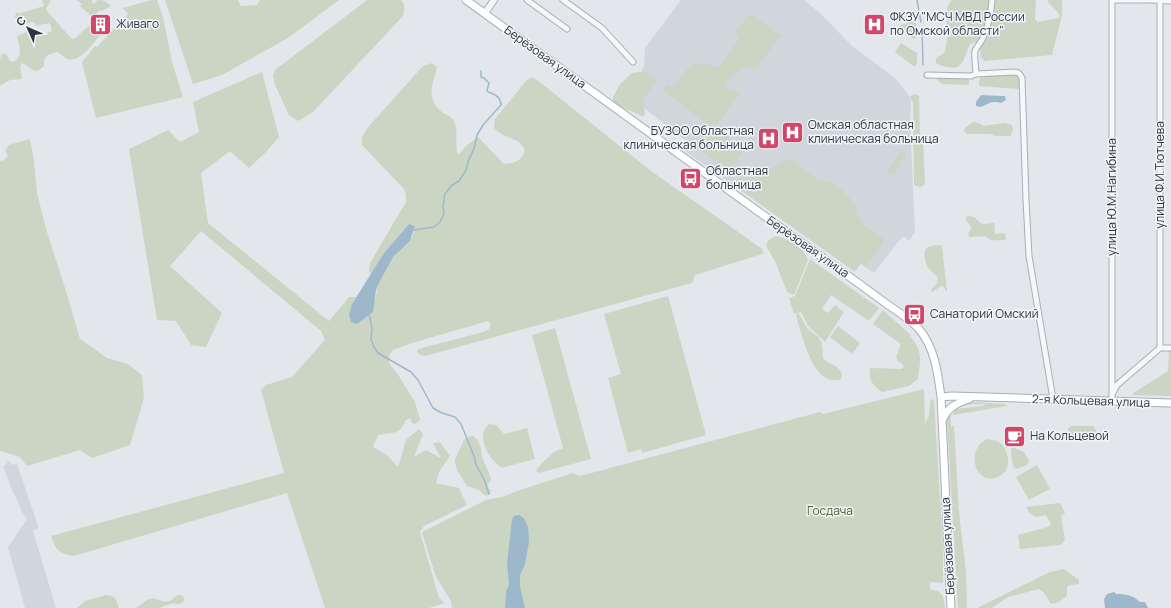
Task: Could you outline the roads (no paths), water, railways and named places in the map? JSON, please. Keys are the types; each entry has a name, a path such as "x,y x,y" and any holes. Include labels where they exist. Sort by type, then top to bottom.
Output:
{"main road":[{"name":"Берёзовая улица","path":"466,0 916,326 927,342 935,360 939,375 951,608"},
{"name":"2-я Кольцевая улица","path":"941,397 1053,399 1112,397 1171,403"},
{"name":"2-я Кольцевая улица","path":"941,397 952,399 1011,398"},
{"path":"942,424 945,414 952,406 970,399"}],"street":[{"path":"485,13 494,0"},
{"path":"527,0 567,29"},
{"path":"563,0 602,28 633,62"},
{"path":"976,74 976,50 982,40 991,12 992,0"},
{"path":"1112,0 1151,0 1171,2"},
{"name":"улица Ю.М.Нагибина","path":"1112,0 1112,397"},
{"name":"улица Ф.И.Тютчева","path":"1160,2 1160,348"},
{"path":"927,75 971,76 976,74 1018,72 1022,78 1029,256 1053,399"},
{"path":"1112,397 1118,384 1160,348 1171,348"}],"water":[{"path":"981,95 1005,96 1006,100 1001,103 992,102 980,107 976,106 976,102"},
{"path":"409,224 415,226 410,241 393,257 380,281 376,290 373,312 357,324 351,322 349,315 352,304 384,253"},
{"path":"519,515 524,518 528,527 529,542 525,564 520,575 520,586 525,608 505,608 506,592 509,584 507,564 512,519 514,516"},
{"path":"1114,592 1116,594 1132,596 1140,602 1145,602 1148,608 1105,608 1104,599 1107,594"}],"waterway":[{"path":"917,0 921,22"},
{"path":"922,28 923,65"},
{"path":"414,230 434,227 440,222 444,214 443,206 445,194 451,186 459,181 466,170 474,149 477,135 483,125 501,105 497,96 488,92 487,90 489,83 481,77 481,71"},
{"path":"369,315 372,329 371,339 378,353 411,372 418,380 433,408 442,413 455,417 461,424 474,456 476,465 484,479 489,494"}],"place":[{"name":"Живаго","path":"100,24"},
{"name":"ФКЗУ \"МСЧ МВД России по Омской области\"","path":"874,24"},
{"name":"Омская областная клиническая больница","path":"793,132"},
{"name":"БУЗОО Областная клиническая больница","path":"769,138"},
{"name":"Областная больница","path":"691,178"},
{"name":"Санаторий Омский","path":"914,314"},
{"name":"На Кольцевой","path":"1015,436"}],"park label":[{"name":"Госдача","path":"830,511"}]}
